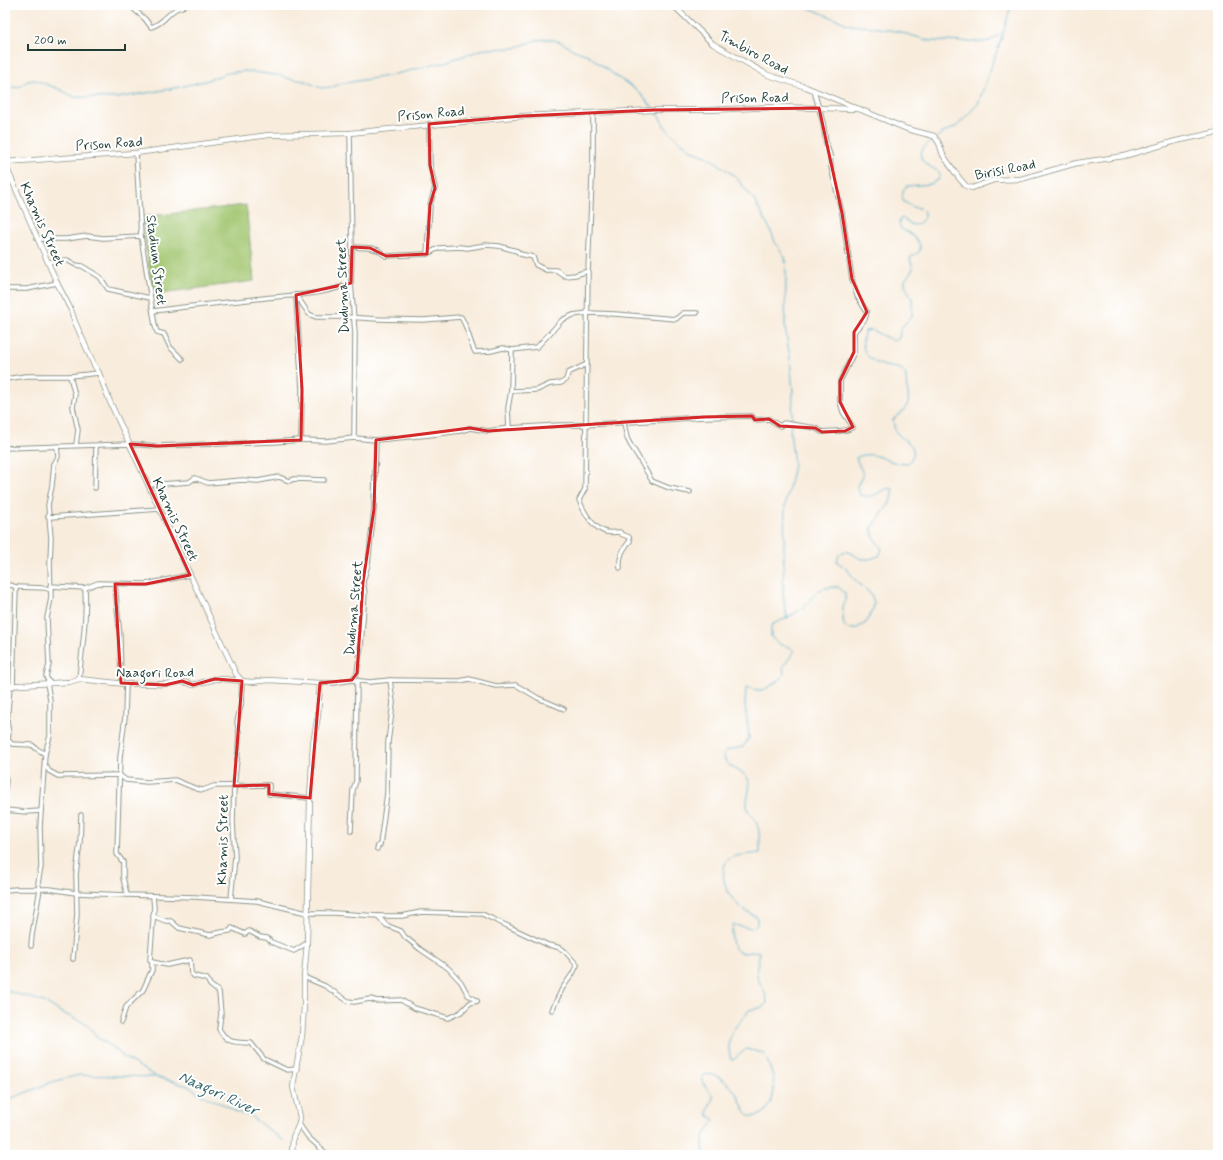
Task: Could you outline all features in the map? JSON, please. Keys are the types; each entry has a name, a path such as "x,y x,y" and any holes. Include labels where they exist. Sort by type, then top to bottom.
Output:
{"street":[{"path":"129,5 145,18 151,28 162,23 176,10 184,7 185,5"},
{"name":"Timbiro Road","path":"673,5 713,44 724,52 768,75 860,109"},
{"path":"5,448 130,444 157,446 354,438 376,440 429,435 460,431 470,428 488,431 509,428 560,425 624,423 704,417 752,416 755,420 769,419 780,426 784,423 815,428 822,432 832,430 845,431 853,427 843,412 840,402 840,381 854,352 854,332 865,319 867,312 857,296 852,279 842,213 814,91"},
{"name":"Prison Road","path":"5,163 136,153 269,135 350,133 429,124 523,116 773,107 860,109"},
{"name":"Birisi Road","path":"860,109 907,128 934,136 943,155 958,178 966,186 972,188 994,180 1021,179 1077,163 1124,156 1176,141 1218,132"},
{"path":"593,113 593,157 588,271 585,489 579,500 583,512 599,529 608,532 620,532 621,534 629,537 630,541 622,551 619,558 620,568"},
{"path":"427,254 430,205 435,188 430,165 429,124"},
{"name":"Duduma Street","path":"350,133 352,247 351,283 354,317 354,438"},
{"name":"Stadium Street","path":"136,153 142,236 150,298 156,329 157,332 164,334 170,347 182,359"},
{"name":"Khamis Street","path":"5,163 57,283 67,300 110,402 236,674 242,681 241,705 237,722 239,734 234,786 233,822 236,857 231,899"},
{"path":"38,239 87,236 103,238 142,236"},
{"path":"352,247 378,250 386,256 427,254 439,248 467,248 486,245 499,246 533,257 536,265 546,270 556,270 565,276 588,271"},
{"path":"48,262 67,260 76,265 82,266 100,277 108,289 150,298"},
{"path":"5,289 28,289 57,283"},
{"path":"153,311 204,304 296,296 337,288 351,283"},
{"path":"296,296 309,314 316,317 433,320 461,317 467,326 471,345 475,352 491,351 503,348 512,350 538,347 562,320 573,315 588,313 676,319 683,314 697,313"},
{"path":"296,296 302,389 301,440"},
{"path":"509,428 508,408 512,350"},
{"path":"510,391 536,390 550,384 561,383 566,380 568,373 587,364"},
{"path":"5,379 26,376 70,376 99,373"},
{"path":"70,376 74,395 73,407 78,430 76,445"},
{"path":"624,423 627,438 652,481 669,488 690,492"},
{"name":"Duduma Street","path":"352,680 357,673 365,592 363,582 368,564 374,509 376,440"},
{"path":"31,946 40,889 38,883 41,867 39,843 41,811 45,754 50,736 50,700 46,676 49,665 47,618 51,598 51,538 48,504 52,486 52,470 58,457 57,446"},
{"path":"95,488 96,446"},
{"path":"148,485 190,482 195,478 208,483 258,480 279,477 289,480 324,480"},
{"path":"48,516 159,509"},
{"path":"5,586 85,588 98,583 146,584 190,575"},
{"path":"115,584 126,709 119,775 117,854 123,862 123,878 127,895"},
{"path":"5,767 8,758 6,754 8,740 7,715 16,587"},
{"path":"79,680 81,650 84,634 85,588"},
{"path":"351,831 353,790 356,782 359,680 357,673"},
{"name":"Naagori Road","path":"9,687 79,680 166,685 182,681 193,685 215,679 320,683 334,683 352,680 370,682 390,680 460,681 469,679 496,686 516,685 538,698 564,709"},
{"path":"377,850 378,846 380,845 387,793 388,742 394,703 390,680"},
{"path":"292,1155 293,1137 299,1124 300,1117 293,1087 294,1074 297,1069 302,1036 307,943 310,798 313,743 318,716 320,683"},
{"path":"8,740 12,744 32,745 45,754"},
{"path":"45,765 49,771 58,776 119,775 126,780 147,782 174,780 203,790 214,786 269,785 269,794 310,798"},
{"path":"5,775 5,789"},
{"path":"5,810 26,812 41,811"},
{"path":"73,959 77,914 76,874 80,842 81,815"},
{"path":"5,890 50,889 76,893 195,897 257,901 307,914 334,913 378,916 402,916 421,912 482,914 548,945 565,950 577,965 562,989 552,1010"},
{"path":"120,1022 126,1007 144,990 152,970 152,962 150,960 153,896"},
{"path":"153,916 166,921 171,921 179,928 210,936 230,931 232,928 245,934 249,931 260,938 267,938 271,942 294,951 307,943"},
{"path":"304,977 325,986 348,1001 354,1002 370,999 377,1001 401,1000 414,1008 448,1018 461,1012 470,1003 478,1001 468,995 461,982 448,968 420,949 405,937 401,931 386,925 378,916"},
{"path":"152,962 167,965 190,960 191,973 194,976 207,978 210,985 219,992 220,1014 218,1029 225,1038 235,1042 251,1043 264,1059 287,1070 297,1069"},
{"path":"299,1124 308,1137 328,1155"}],"highlighted area":[{"path":"819,108 842,213 852,279 867,312 854,332 854,352 840,381 840,402 853,427 845,431 822,432 815,428 780,426 769,419 755,420 752,416 704,417 488,431 470,428 376,440 374,509 363,582 357,673 352,680 320,683 310,798 269,794 269,785 234,786 242,681 215,679 193,685 182,681 165,685 121,683 115,584 146,584 190,575 130,444 157,446 301,440 302,389 296,295 351,283 352,247 370,248 386,256 427,254 430,205 435,188 430,165 429,124 523,116 654,110"}],"green space":[{"path":"246,205 254,281 153,294 142,217"}],"waterway":[{"path":"802,5 850,25 873,27 900,32 930,41 982,42 990,41 1001,34"},
{"path":"937,137 957,126 978,104 1003,34 1011,5"},
{"path":"5,88 19,87 28,81 35,80 59,89 74,97 117,98 170,89 205,81 227,73 245,71 283,76 286,78 305,81 321,88 333,87 339,84 387,76 445,62 484,49 514,48 537,40 549,39 561,42 574,50 588,55 636,89 653,108"},
{"path":"656,112 666,128 678,140 691,150 716,162 736,177 754,200 768,225 776,244 785,257 785,327 793,392 790,431 794,465 785,506 783,594 787,618"},
{"path":"705,1155 703,1150 703,1141 709,1127 715,1120 708,1115 708,1109 713,1095 704,1083 703,1075 714,1076 724,1080 733,1088 745,1111 751,1116 764,1113 771,1102 774,1088 774,1081 770,1066 763,1053 746,1049 733,1060 731,1060 729,1053 729,1040 737,1025 748,1011 761,1008 767,1003 767,999 757,975 759,952 739,952 732,942 733,925 752,928 757,925 757,917 743,909 732,898 725,884 723,876 724,867 726,862 734,857 760,853 760,841 757,825 748,811 747,806 749,789 748,779 745,775 727,763 724,753 728,750 743,747 749,738 745,704 746,687 762,690 774,684 784,675 783,666 793,654 794,651 790,647 779,644 771,637 771,626 773,624 800,610 815,594 829,587 838,587 845,593 843,619 844,625 848,629 855,629 866,623 873,609 874,602 870,593 856,581 847,569 837,562 839,555 844,552 849,552 863,559 879,556 882,549 874,537 872,528 890,503 893,489 884,490 871,496 860,495 857,486 863,474 856,458 863,455 870,455 902,464 909,462 913,454 913,450 912,446 898,435 894,428 893,420 905,409 908,402 905,374 899,368 887,367 869,358 864,349 863,338 865,331 871,330 894,341 899,338 901,328 912,316 912,298 905,285 905,280 913,269 910,258 920,251 920,247 919,243 914,237 900,228 899,220 902,218 915,225 921,222 924,218 924,212 920,208 912,207 903,201 902,197 904,189 907,186 931,184 939,179 940,173 926,164 921,157 921,153 925,147 935,139"},
{"path":"5,990 47,1003 60,1012 85,1023 97,1037 118,1051 123,1057 155,1076"},
{"name":"Naagori River","path":"5,1101 52,1082 79,1075 156,1077 188,1086 202,1095 229,1107 236,1112 250,1116 284,1141"},
{"name":"Naagori River","path":"295,1152 298,1155"}]}
